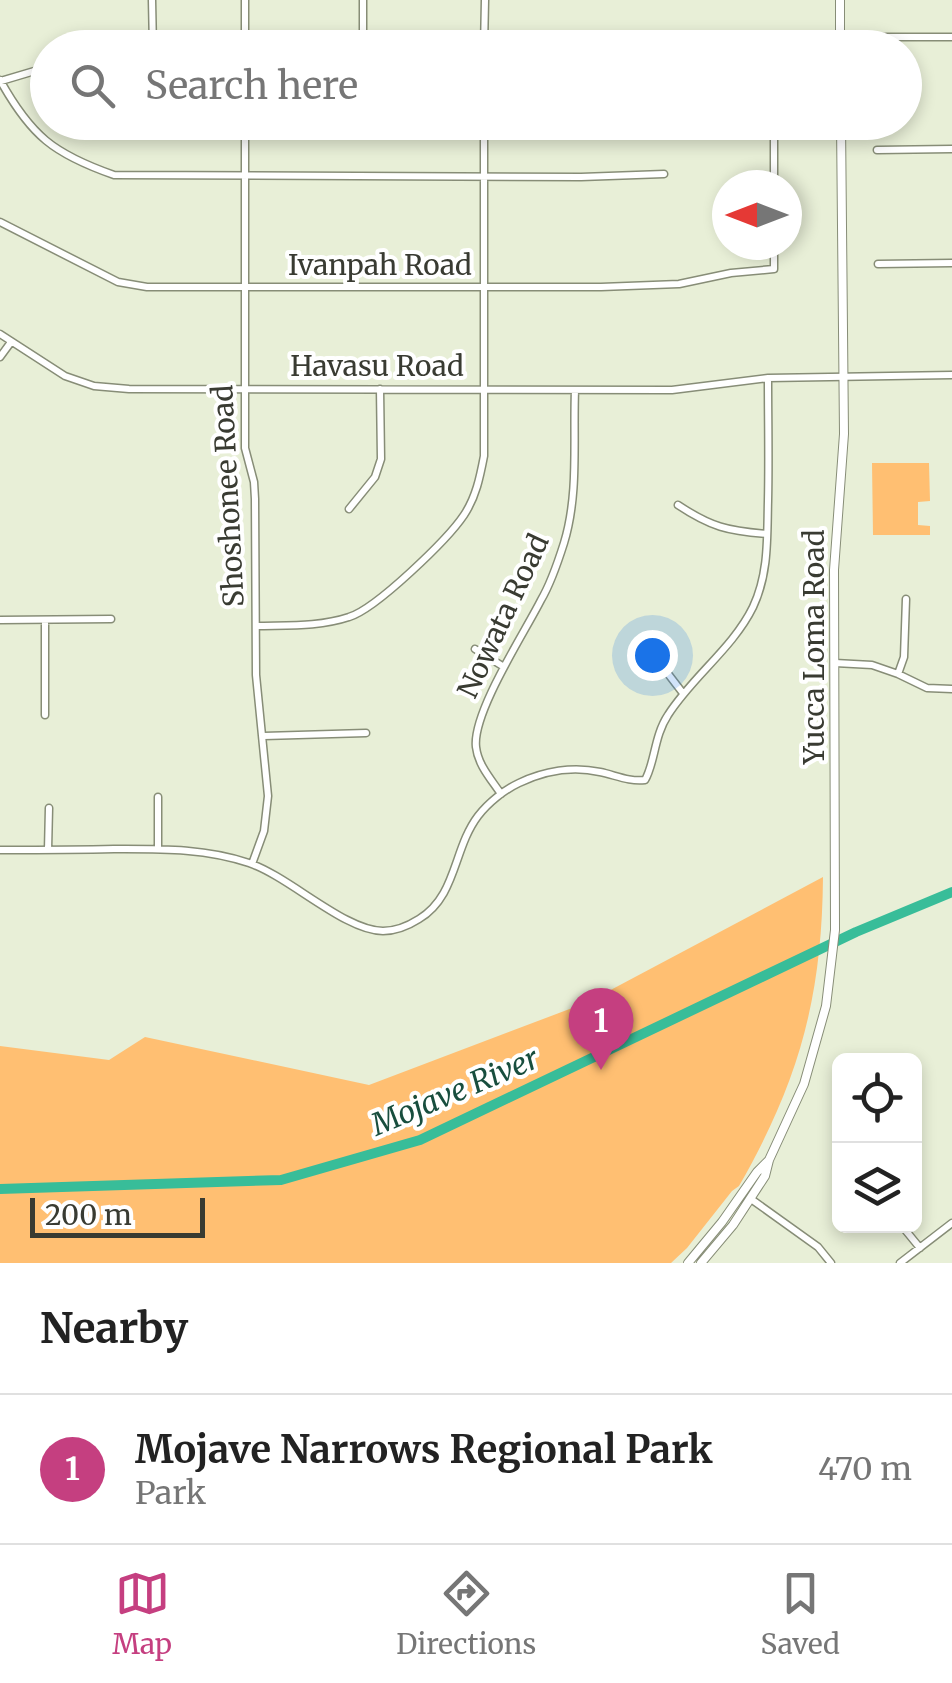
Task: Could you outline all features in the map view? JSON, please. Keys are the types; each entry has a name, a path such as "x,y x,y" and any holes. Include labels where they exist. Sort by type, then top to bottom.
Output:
{"main road":[{"path":"840,0 840,30"},
{"name":"Yucca Loma Road","path":"701,1263 765,1176 804,1084 830,984 836,900 834,543 842,474 841,140"},
{"name":"Yucca Loma Road","path":"688,1263 769,1160"}],"street":[{"path":"152,0 153,30"},
{"path":"245,0 245,30"},
{"path":"363,0 363,30"},
{"path":"484,30 485,0"},
{"path":"922,37 952,37"},
{"path":"30,72 0,80 30,125"},
{"path":"46,140 77,162 114,175 580,178 664,174"},
{"name":"Shoshonee Road","path":"245,140 246,448 256,500 256,676 268,796 264,831 252,864"},
{"path":"256,626 314,625 352,617 380,601 463,516 479,486 484,456 484,140"},
{"path":"774,140 774,170"},
{"path":"877,150 952,149"},
{"name":"Ivanpah Road","path":"0,222 118,282 146,287 679,284 774,269 774,260"},
{"path":"878,264 952,264"},
{"name":"Havasu Road","path":"0,334 65,376 94,386 672,390 768,378 952,375"},
{"path":"0,357 11,342"},
{"path":"0,850 198,850 252,864 357,926 383,931 406,926 429,913 445,894 477,816 501,794 536,776 563,770 599,771 636,781 644,780 648,774 658,735 682,692 729,643 753,608 766,568 768,378"},
{"path":"349,509 375,477 381,459 380,389"},
{"name":"Nowata Road","path":"501,794 480,764 475,743 481,717 544,596 564,543 573,503 574,390"},
{"path":"678,506 702,521 732,532 768,534"},
{"path":"898,674 904,657 906,599"},
{"path":"0,620 111,619"},
{"path":"45,620 45,715"},
{"path":"652,635 660,662 682,692"},
{"path":"475,650 504,667"},
{"path":"835,664 872,665 927,688 952,690"},
{"path":"264,736 366,733"},
{"path":"158,797 158,849"},
{"path":"48,850 49,808"},
{"path":"753,1195 818,1246 831,1263"},
{"path":"900,1263 952,1223"},
{"path":"908,1233 920,1248"}],"shaded area":[{"path":"872,463 929,463 930,501 918,502 918,525 930,526 930,535 873,535"},
{"path":"823,877 818,962 792,1074 739,1186 671,1263 0,1263 0,1046 109,1060 145,1037 369,1085 588,1002"}],"waterway":[{"name":"Mojave River","path":"0,1189 281,1180 420,1140 856,932 952,892"}],"place":[{"name":"Mojave Narrows Regional Park","path":"601,1070"}]}
